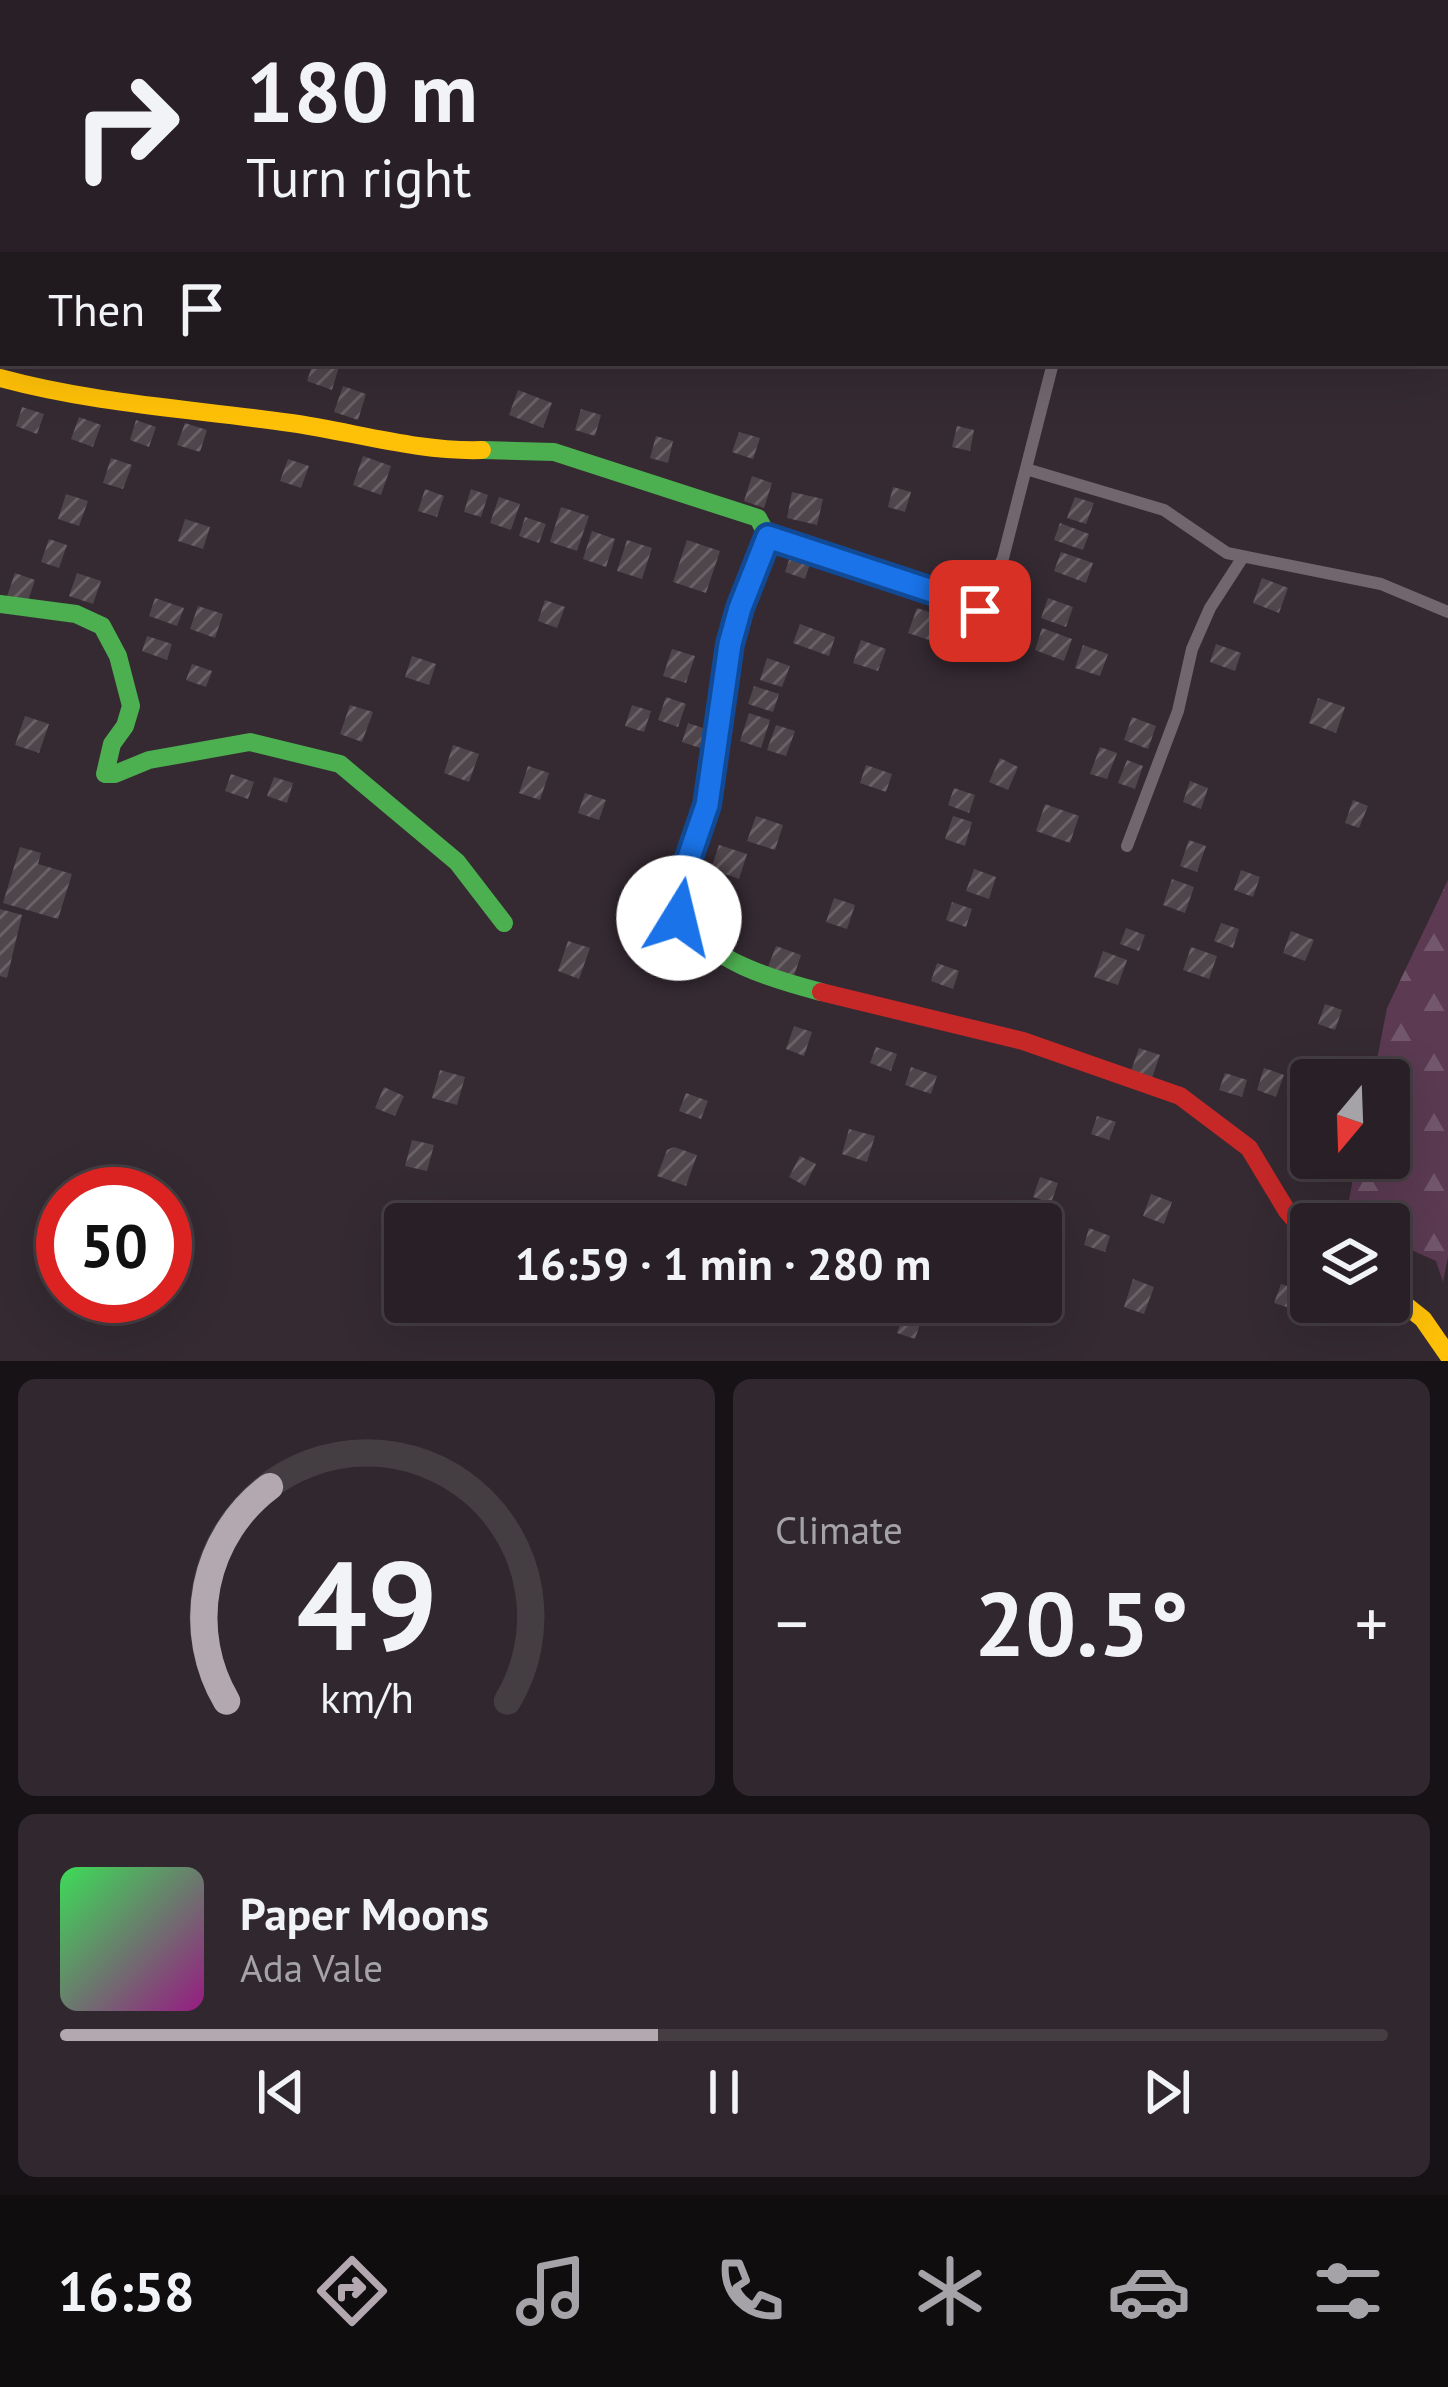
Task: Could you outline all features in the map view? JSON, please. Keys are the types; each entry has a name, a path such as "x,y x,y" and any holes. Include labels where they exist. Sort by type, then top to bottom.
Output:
{"main road":[{"path":"0,378 59,394 294,424 451,451 518,448 554,452 758,518 768,537 730,644 707,805 683,875 679,918 698,942 766,978 1022,1041 1180,1096 1250,1148 1290,1214"},
{"path":"0,604 76,614 102,626 118,656 131,706 112,744 105,774 148,760 250,742 340,764 457,862 504,923"},
{"path":"1410,1305 1432,1325 1448,1355"}],"street":[{"path":"768,537 980,611 1003,558 1052,366"},
{"path":"1026,469 1164,510 1227,553 1381,584 1448,612"},
{"path":"1127,846 1178,711 1192,650 1210,608 1243,556"}],"green space":[{"path":"1448,880 1448,1257 1443,1282 1436,1261 1410,1249 1410,1203 1348,1203 1353,1179 1410,1179 1410,1059 1377,1059 1387,1008"}],"building":[{"path":"312,366 339,366 332,390 307,381"},
{"path":"343,386 366,394 358,420 334,412"},
{"path":"518,390 552,403 543,428 509,415"},
{"path":"22,407 44,414 37,434 16,426"},
{"path":"581,409 601,415 595,436 575,430"},
{"path":"79,417 101,425 93,447 71,439"},
{"path":"136,420 156,427 149,447 130,440"},
{"path":"185,423 207,430 200,452 177,445"},
{"path":"957,426 974,430 970,451 952,447"},
{"path":"739,432 760,438 753,459 732,452"},
{"path":"656,436 673,441 668,463 650,458"},
{"path":"363,456 391,466 381,495 353,485"},
{"path":"111,458 132,465 123,489 103,483"},
{"path":"288,459 309,466 301,488 280,481"},
{"path":"752,476 772,483 764,508 744,501"},
{"path":"893,487 911,492 905,512 888,507"},
{"path":"425,489 444,496 437,517 418,511"},
{"path":"471,489 488,495 481,517 464,512"},
{"path":"792,492 823,499 817,525 787,518"},
{"path":"66,494 88,501 79,526 58,519"},
{"path":"499,497 520,504 511,530 490,523"},
{"path":"1075,497 1094,503 1086,524 1067,518"},
{"path":"561,507 589,516 577,551 550,542"},
{"path":"525,517 546,524 539,543 519,536"},
{"path":"185,519 210,527 203,549 178,541"},
{"path":"1060,523 1089,534 1083,550 1054,540"},
{"path":"592,531 615,539 606,567 583,559"},
{"path":"49,539 67,545 59,568 41,562"},
{"path":"627,540 652,548 642,579 617,571"},
{"path":"687,540 720,551 706,593 673,582"},
{"path":"1061,552 1093,563 1086,583 1054,571"},
{"path":"791,554 811,561 805,579 785,572"},
{"path":"15,573 35,580 27,604 7,596"},
{"path":"77,573 101,581 93,604 69,596"},
{"path":"1262,578 1288,588 1279,613 1253,603"},
{"path":"155,598 184,608 177,626 149,616"},
{"path":"1048,598 1073,607 1066,627 1041,618"},
{"path":"545,600 565,607 557,628 538,621"},
{"path":"198,606 223,614 215,638 190,629"},
{"path":"917,608 941,616 932,641 908,633"},
{"path":"800,624 835,637 829,656 793,643"},
{"path":"1042,628 1072,639 1064,661 1035,650"},
{"path":"147,636 172,644 167,660 142,651"},
{"path":"861,640 886,649 878,671 853,663"},
{"path":"1216,644 1241,653 1235,671 1210,662"},
{"path":"1083,645 1108,654 1100,676 1075,668"},
{"path":"672,649 695,656 686,683 663,676"},
{"path":"412,656 436,664 429,685 405,677"},
{"path":"767,658 790,666 782,687 760,680"},
{"path":"192,664 212,671 206,687 186,680"},
{"path":"754,686 779,694 773,712 748,704"},
{"path":"666,697 686,704 678,727 658,720"},
{"path":"1318,698 1345,707 1336,733 1309,723"},
{"path":"350,705 373,712 362,742 340,734"},
{"path":"632,705 651,711 644,732 625,726"},
{"path":"749,713 770,720 761,748 740,741"},
{"path":"25,716 49,724 39,753 15,745"},
{"path":"1132,717 1156,726 1148,749 1124,740"},
{"path":"688,723 706,729 700,748 682,742"},
{"path":"776,725 795,731 786,756 767,750"},
{"path":"453,745 479,754 469,782 444,773"},
{"path":"1100,747 1117,753 1107,779 1090,774"},
{"path":"1000,758 1018,767 1008,790 989,782"},
{"path":"1127,760 1143,766 1135,789 1118,783"},
{"path":"866,765 892,774 886,792 860,783"},
{"path":"528,766 549,773 540,800 519,793"},
{"path":"231,774 254,782 248,799 225,791"},
{"path":"274,777 293,783 287,803 267,796"},
{"path":"1190,781 1208,788 1201,809 1183,802"},
{"path":"954,788 975,795 969,813 948,805"},
{"path":"585,793 606,800 599,820 578,813"},
{"path":"1353,800 1368,806 1359,828 1345,823"},
{"path":"1045,804 1079,816 1070,843 1036,831"},
{"path":"756,816 783,825 775,850 747,841"},
{"path":"953,816 972,822 965,846 945,839"},
{"path":"1189,840 1206,846 1197,872 1180,866"},
{"path":"719,845 747,854 739,879 711,869"},
{"path":"20,847 41,853 38,864 72,874 58,919 3,903"},
{"path":"974,869 996,877 989,899 966,891"},
{"path":"1241,870 1260,877 1253,897 1234,890"},
{"path":"1172,879 1194,887 1185,913 1163,905"},
{"path":"834,898 855,905 847,929 826,922"},
{"path":"952,902 972,909 966,927 946,920"},
{"path":"0,909 22,915 7,978 0,976"},
{"path":"1221,923 1239,929 1233,948 1214,941"},
{"path":"1126,928 1145,935 1139,951 1120,944"},
{"path":"1291,931 1314,940 1305,961 1283,953"},
{"path":"568,941 590,948 579,979 558,971"},
{"path":"776,946 801,955 794,976 768,967"},
{"path":"1191,947 1217,956 1209,979 1183,970"},
{"path":"1103,951 1127,960 1118,985 1094,977"},
{"path":"937,963 959,971 953,989 931,981"},
{"path":"1325,1004 1342,1010 1335,1030 1318,1024"},
{"path":"794,1026 812,1032 804,1056 786,1049"},
{"path":"876,1047 897,1054 891,1071 870,1063"},
{"path":"1139,1048 1160,1055 1152,1078 1131,1071"},
{"path":"911,1067 937,1076 931,1094 905,1085"},
{"path":"1264,1068 1284,1075 1276,1097 1257,1090"},
{"path":"440,1070 465,1077 457,1105 432,1098"},
{"path":"1225,1073 1247,1080 1242,1097 1219,1090"},
{"path":"384,1087 404,1096 395,1116 375,1108"},
{"path":"686,1093 708,1101 701,1119 679,1111"},
{"path":"1097,1116 1116,1122 1109,1140 1091,1134"},
{"path":"849,1129 875,1136 867,1162 842,1154"},
{"path":"412,1140 434,1145 427,1171 405,1166"},
{"path":"674,1147 697,1155 686,1186 657,1176 667,1150"},
{"path":"800,1156 816,1164 805,1186 789,1177"},
{"path":"1040,1177 1058,1183 1051,1203 1033,1197"},
{"path":"1151,1194 1172,1202 1164,1224 1143,1216"},
{"path":"1089,1228 1110,1236 1105,1252 1084,1245"},
{"path":"1133,1279 1154,1287 1144,1314 1124,1307"},
{"path":"1281,1284 1290,1287 1290,1308 1274,1303"},
{"path":"900,1323 920,1323 915,1339 897,1333"}],"traffic: fast":[{"path":"482,450 554,452 758,518 768,537 731,644 707,805 683,875 679,918 725,957 821,992"},
{"path":"0,604 76,614 102,626 118,656 131,706 112,744 105,774 149,760 250,742 340,764 457,862 504,923"}],"traffic: slow":[{"path":"0,378 108,400 291,423 410,445 482,450"},
{"path":"1410,1309 1448,1355"}],"traffic: jam":[{"path":"821,992 1023,1041 1180,1096 1249,1148 1290,1214"}],"route":[{"path":"679,918 683,875 707,805 730,644 768,537 980,611"}]}
